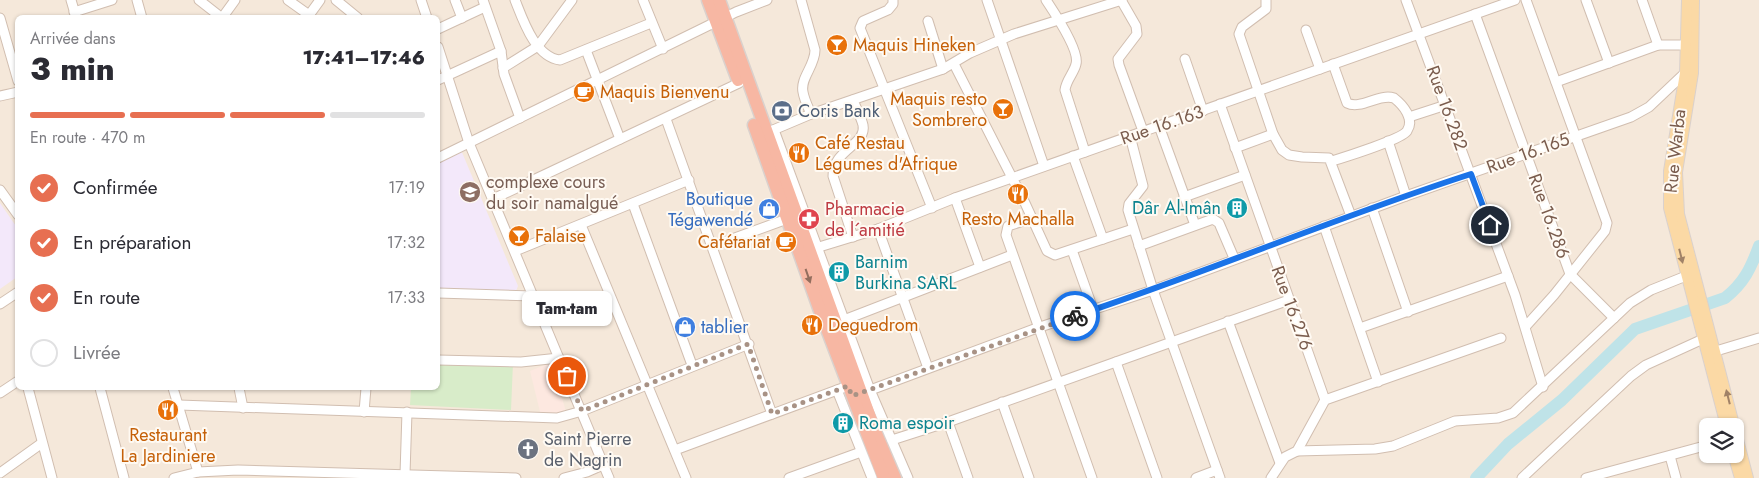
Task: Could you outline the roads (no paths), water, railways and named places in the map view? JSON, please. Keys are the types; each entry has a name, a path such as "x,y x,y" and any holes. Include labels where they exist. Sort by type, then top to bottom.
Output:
{"highway":[{"path":"708,0 721,20 770,131 853,391 884,478"},
{"path":"719,0 721,20 739,83 787,219 809,250"},
{"path":"853,391 895,478"}],"main road":[{"name":"Rue Warba","path":"1687,0 1685,73 1669,171 1669,208 1686,276 1697,298"},
{"path":"1694,0 1693,73 1678,172 1679,214 1697,298 1716,351 1748,478"},
{"path":"1702,316 1703,339 1724,418"},
{"path":"1736,463 1740,478"}],"street":[{"path":"71,0 75,15 112,0"},
{"path":"137,0 141,15"},
{"path":"199,0 218,15"},
{"path":"224,15 235,0"},
{"path":"288,0 307,15"},
{"path":"309,15 320,0"},
{"path":"336,0 354,15"},
{"path":"421,0 426,15"},
{"path":"455,0 462,18"},
{"path":"515,0 526,27 538,46 552,57 560,60 651,22"},
{"path":"503,68 538,46 572,0"},
{"path":"643,0 663,49"},
{"path":"440,157 721,20 767,0"},
{"path":"801,0 815,50 815,59 805,77 802,91 811,114"},
{"path":"893,0 893,4 888,10 863,21 860,26 932,208"},
{"path":"987,0 999,40 1044,166"},
{"path":"1046,0 1059,20 1076,57 1076,66 1065,90 1084,152"},
{"path":"770,131 811,114 943,70 970,53 999,40 1121,0 1136,26 1137,34 1118,59 1119,65 1143,131"},
{"path":"1266,0 1268,6 1264,13 1242,27 1239,34 1274,134 1282,150 1290,154 1302,157 1325,157 1332,162 1351,216"},
{"name":"Rue 16.282","path":"1406,0 1526,326 1543,387"},
{"name":"Rue 16.163","path":"809,250 878,229 1012,177 1515,0"},
{"path":"1526,0 1607,223 1605,230 1526,326"},
{"path":"1586,0 1609,63"},
{"path":"1642,0 1658,45"},
{"path":"440,28 462,18 484,4 501,51 503,68 520,118"},
{"name":"Rue 16.286","path":"1475,14 1570,274 1614,318"},
{"path":"0,18 2,31 15,72"},
{"path":"928,21 943,70"},
{"path":"1306,30 1320,69"},
{"path":"1556,82 1658,45 1686,45"},
{"path":"586,50 620,139"},
{"path":"440,79 501,51"},
{"path":"440,53 470,143 608,478"},
{"path":"1185,59 1203,110"},
{"path":"954,64 1012,177 1047,251 1051,254 1072,250 1133,229"},
{"path":"1332,162 1401,137 1407,132 1409,117 1398,101 1389,96 1354,106 1347,103 1333,64"},
{"name":"Rue 16.165","path":"675,450 772,414 928,368 1037,328 1153,290 1234,258 1640,113 1685,73"},
{"path":"494,200 739,83"},
{"path":"0,96 15,93"},
{"path":"853,100 864,127 863,133 836,160 832,176 853,237"},
{"name":"Rue 16.276","path":"1220,104 1325,400"},
{"path":"1409,117 1446,105"},
{"path":"666,119 772,414"},
{"path":"1159,126 1194,225"},
{"path":"1236,148 1274,134"},
{"path":"1130,136 1143,186 1128,207 1133,229 1219,474 1196,478"},
{"path":"1388,141 1406,196"},
{"path":"1072,156 1104,239"},
{"path":"1184,197 1245,175"},
{"path":"515,251 581,226 689,180"},
{"path":"0,190 15,211"},
{"path":"955,198 980,267"},
{"path":"633,204 692,365"},
{"path":"1372,208 1408,312"},
{"path":"1032,218 1008,226 1006,230 1012,255 1037,328 1092,478"},
{"path":"713,246 787,219"},
{"path":"1139,246 1213,219 1221,227 1234,258"},
{"path":"581,226 686,478"},
{"path":"1324,226 1378,382"},
{"path":"878,229 928,368"},
{"path":"809,250 844,320 861,452 872,478"},
{"path":"1072,250 1094,309"},
{"path":"844,320 1012,255"},
{"path":"1360,328 1508,276"},
{"path":"1296,451 1375,449 1392,446 1455,421 1504,417 1520,408 1630,304 1651,290 1686,276"},
{"path":"440,293 532,296"},
{"path":"0,304 15,294"},
{"path":"892,440 948,422 1289,300"},
{"path":"1228,322 1280,463"},
{"path":"1271,478 1280,463 1296,451 1325,400 1501,338"},
{"path":"1716,351 1759,338"},
{"path":"1523,478 1630,376 1646,365 1703,339"},
{"path":"179,405 408,412 552,419 582,411 647,383 748,344"},
{"path":"440,360 521,362 559,358"},
{"path":"1116,362 1157,478"},
{"path":"0,393 15,383"},
{"path":"29,390 52,478"},
{"path":"101,390 124,478"},
{"path":"174,390 198,472"},
{"path":"239,390 244,408"},
{"path":"364,412 366,390"},
{"path":"853,391 892,440 908,478"},
{"path":"1002,402 1029,478"},
{"path":"404,474 408,412"},
{"path":"948,422 968,478"},
{"path":"0,473 42,443"},
{"path":"1586,478 1699,448"},
{"path":"789,478 861,452"},
{"path":"1670,456 1676,478"},
{"path":"564,478 587,472 603,465"},
{"path":"174,478 198,472 363,476 404,474 516,478"}],"waterway":[{"path":"1476,478 1508,444 1562,400 1635,329 1725,298 1746,275 1759,246"}],"place":[{"name":"Maquis Hineken","path":"837,45"},
{"name":"Maquis Bienvenu","path":"584,92"},
{"name":"Maquis resto Sombrero","path":"1003,109"},
{"name":"Coris Bank","path":"782,111"},
{"name":"Café Restau Légumes d'Afrique","path":"799,153"},
{"name":"complexe cours du soir namalgué","path":"470,192"},
{"name":"Resto Machalla","path":"1018,194"},
{"name":"Dâr Al-Imân","path":"1237,208"},
{"name":"Boutique Tégawendé","path":"769,209"},
{"name":"Pharmacie de l´amitié","path":"809,219"},
{"name":"Falaise","path":"519,236"},
{"name":"Cafétariat","path":"786,242"},
{"name":"Barnim Burkina SARL","path":"839,272"},
{"name":"Deguedrom","path":"812,325"},
{"name":"tablier","path":"685,327"},
{"name":"Tam-tam","path":"567,376"},
{"name":"Restaurant La Jardiniere","path":"168,410"},
{"name":"Roma espoir","path":"843,423"},
{"name":"Saint Pierre de Nagrin","path":"528,449"}]}
